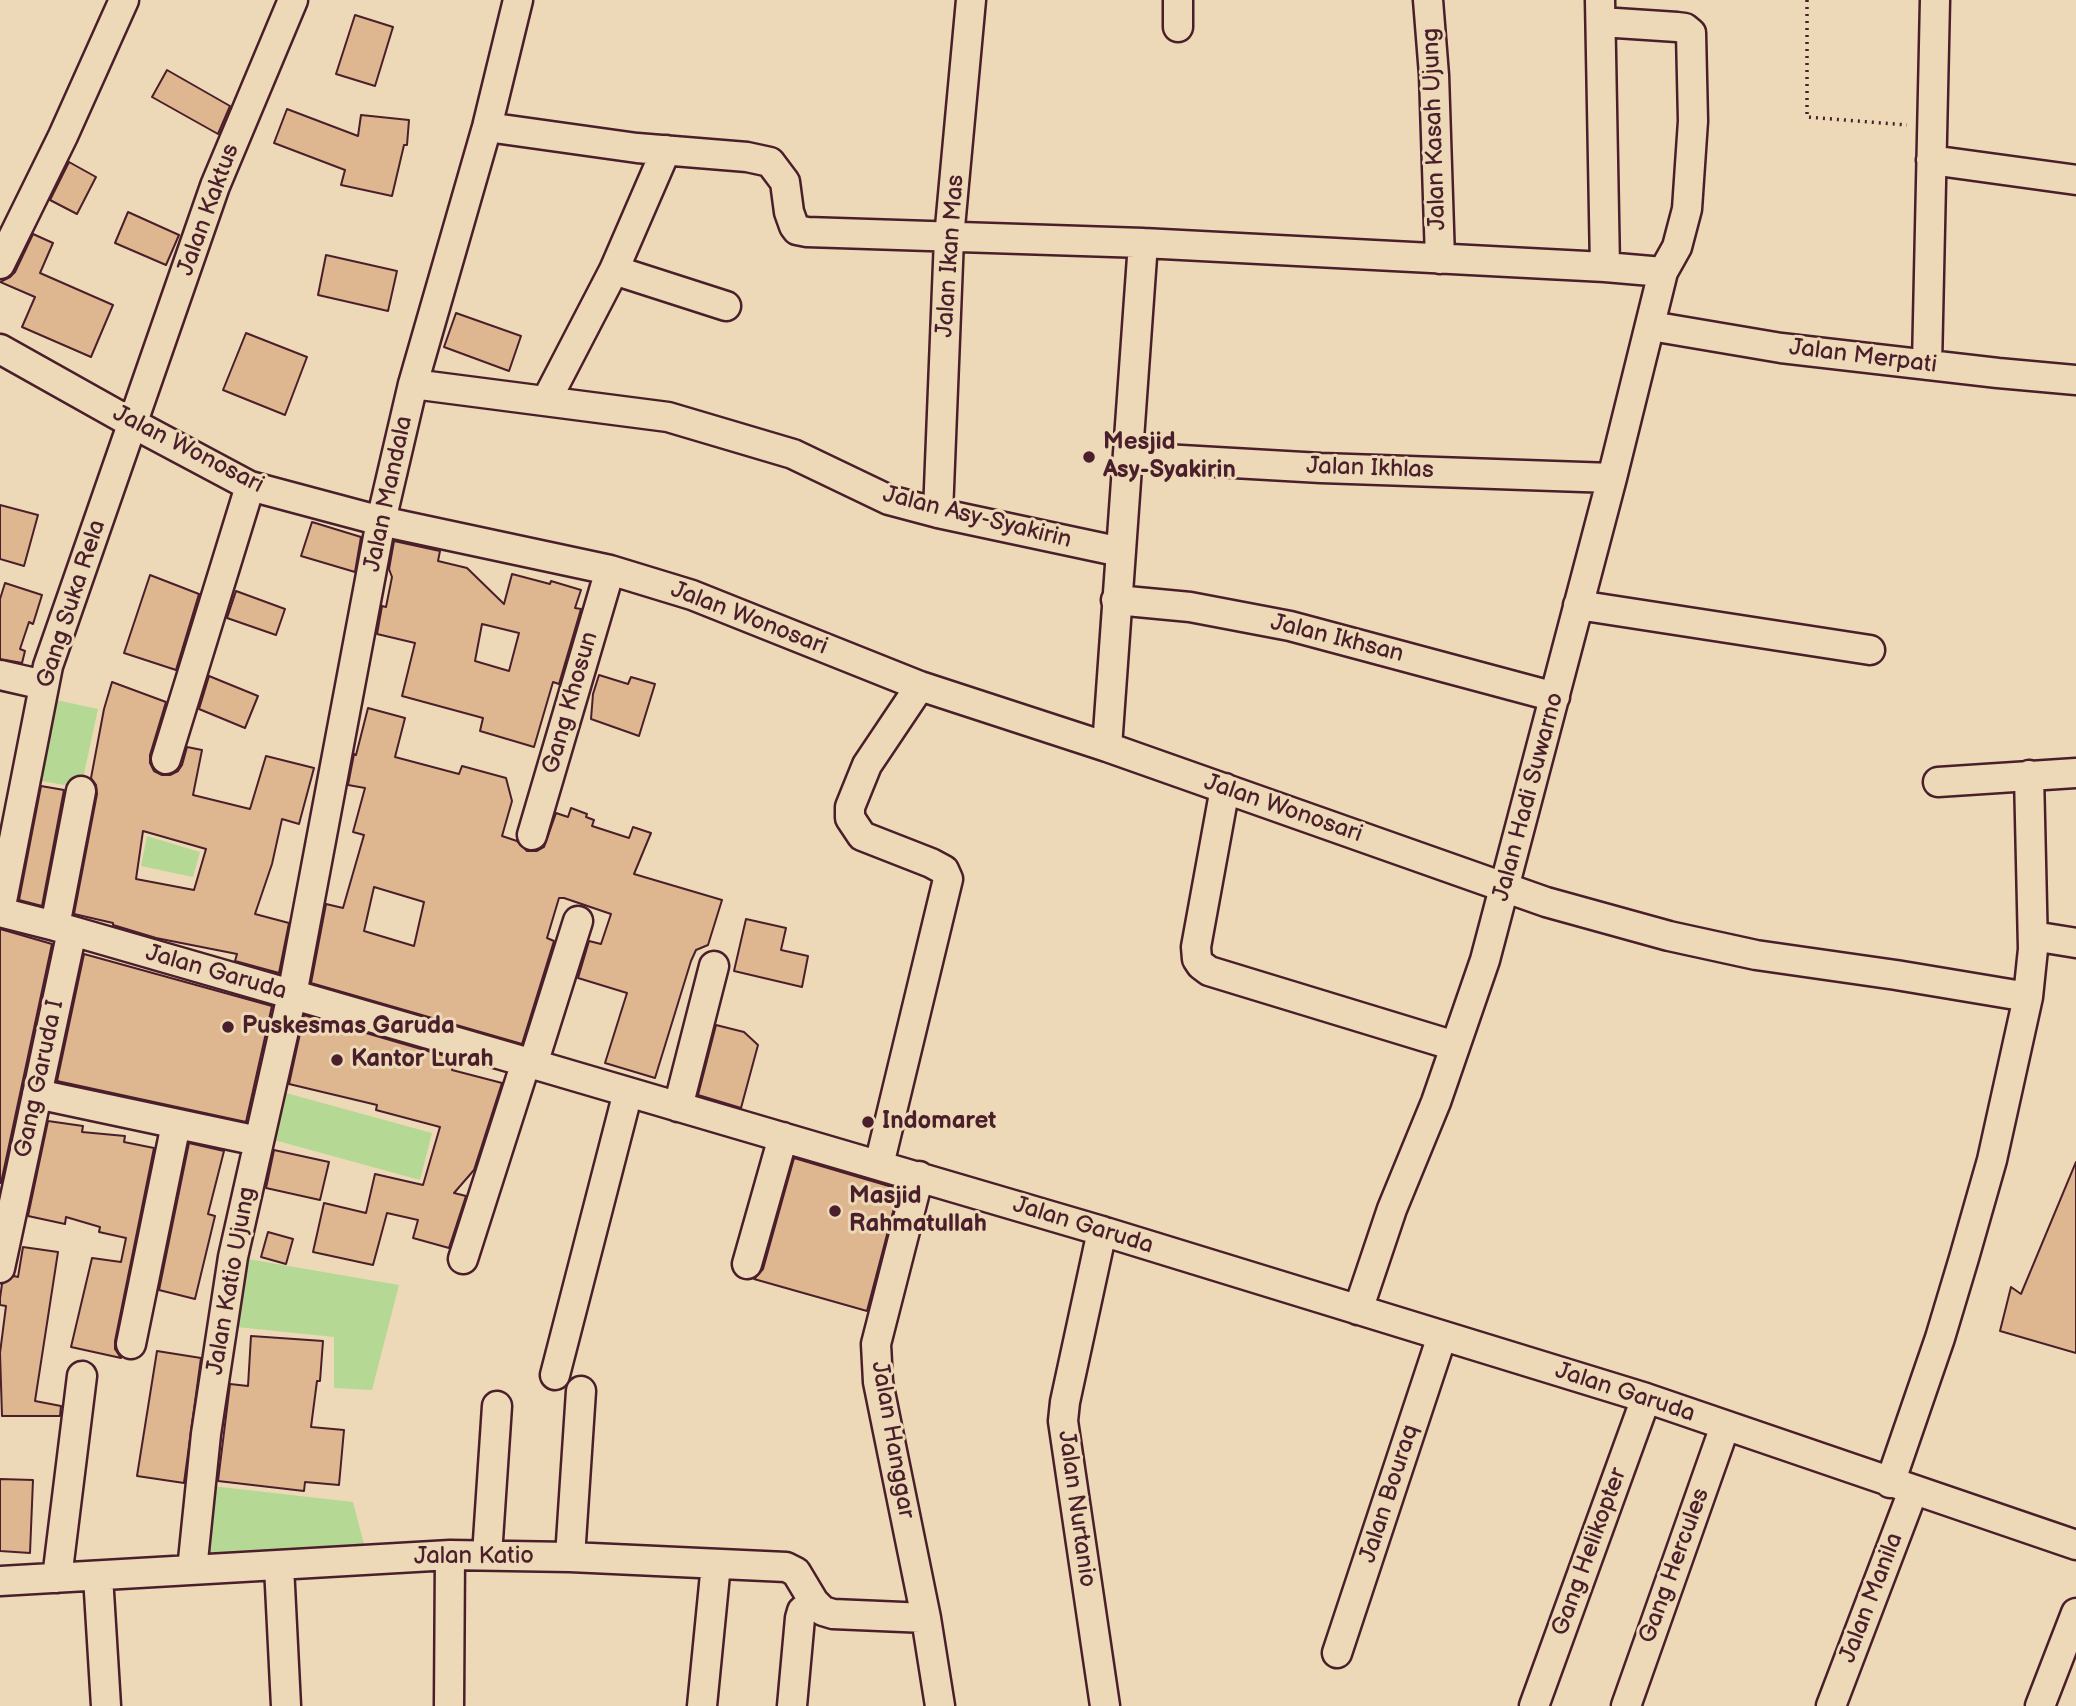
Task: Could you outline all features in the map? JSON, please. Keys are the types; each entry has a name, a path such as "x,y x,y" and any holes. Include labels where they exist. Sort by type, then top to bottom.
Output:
{"street":[{"path":"0,264 63,136 124,0"},
{"name":"Jalan Kaktus","path":"132,423 215,186 293,0"},
{"name":"Jalan Mandala","path":"292,995 381,521 413,384 487,127 517,0"},
{"name":"Jalan Ikan Mas","path":"938,513 949,238 971,0"},
{"name":"Jalan Kasah Ujung","path":"1428,0 1435,102 1440,259"},
{"path":"1927,365 1935,0"},
{"path":"1601,11 1605,267"},
{"name":"Jalan Hadi Suwarno","path":"1358,1310 1392,1209 1436,1102 1485,960 1612,478 1663,272 1677,247 1687,209 1693,121 1693,38 1685,28 1601,11"},
{"path":"487,127 770,162 785,182 790,219 797,230 833,234 1143,243 1663,272"},
{"path":"546,401 614,270 666,150"},
{"path":"1931,160 2076,180"},
{"path":"1107,747 1143,243"},
{"path":"614,270 726,306"},
{"name":"Jalan Merpati","path":"1651,326 1781,348 2076,380"},
{"name":"Jalan Wonosari","path":"0,349 250,486 381,521 610,570 692,594 920,686 1107,747 1546,902 1702,944 1796,962 2028,997"},
{"name":"Jalan Asy-Syakirin","path":"413,384 668,417 793,454 889,500 1121,552"},
{"name":"Gang Suka Rela","path":"0,911 48,666 132,423"},
{"name":"Jalan Ikhlas","path":"1129,457 1321,468 1612,478"},
{"path":"166,759 250,486"},
{"name":"Gang Khosun","path":"532,835 610,570"},
{"name":"Jalan Ikhsan","path":"1116,600 1203,609 1290,626 1555,697"},
{"path":"1578,606 1870,650"},
{"path":"0,675 44,685"},
{"path":"879,1165 948,879 944,870 931,863 862,836 850,818 850,807 867,765 920,686"},
{"path":"1938,782 2076,773"},
{"name":"Jalan Manila","path":"1831,1706 1901,1487 1940,1338 1992,1160 2028,997 2033,936 2029,775"},
{"path":"1225,788 1196,947 1197,959 1201,965 1209,971 1455,1046"},
{"name":"Gang Garuda I","path":"0,1268 9,1186 37,1094 81,791"},
{"name":"Jalan Garuda","path":"0,911 1102,1231 1646,1398 2076,1545"},
{"path":"463,1259 578,921"},
{"path":"2033,936 2076,943"},
{"path":"678,1107 714,966"},
{"name":"Jalan Katio Ujung","path":"192,1570 219,1345 233,1256 292,995"},
{"path":"555,1375 628,1092"},
{"path":"37,1094 258,1141"},
{"path":"131,1344 176,1124"},
{"path":"747,1264 783,1137"},
{"name":"Jalan Hanggar","path":"919,1176 876,1344 878,1382 926,1618 940,1706"},
{"name":"Jalan Nurtanio","path":"1102,1231 1063,1421 1105,1706"},
{"name":"Jalan Bouraq","path":"1337,1653 1442,1336"},
{"path":"57,1578 82,1376"},
{"path":"570,1558 581,1391"},
{"name":"Gang Helikopter","path":"1534,1706 1646,1398"},
{"path":"487,1555 497,1406"},
{"name":"Gang Hercules","path":"1626,1706 1725,1426"},
{"path":"449,1706 450,1555"},
{"name":"Jalan Katio","path":"0,1581 487,1555 786,1567 796,1572 814,1602"},
{"path":"702,1706 716,1564"},
{"path":"279,1566 286,1706"},
{"path":"98,1576 106,1706"},
{"path":"792,1706 800,1618 802,1611 814,1602 823,1611 833,1614 926,1618"},
{"path":"2040,1706 2076,1613"}],"path":[{"path":"1807,0 1807,117 1932,127"}],"green space":[{"path":"47,698 98,709 81,788 31,779"},
{"path":"147,836 200,852 193,877 141,866"},
{"path":"286,1093 432,1133 420,1180 274,1140"},
{"path":"248,1259 399,1285 372,1390 334,1388 334,1337 237,1327"},
{"path":"212,1486 353,1502 366,1552 208,1560 205,1551"}],"building":[{"path":"355,15 393,27 375,86 336,74"},
{"path":"167,70 230,106 218,134 152,97"},
{"path":"287,109 358,136 361,115 409,120 407,145 404,145 392,196 341,185 345,170 274,143"},
{"path":"69,162 96,177 77,214 50,200"},
{"path":"128,212 179,235 166,265 115,243"},
{"path":"33,234 53,243 40,273 113,305 91,357 22,327 35,297 0,282 15,272"},
{"path":"326,255 397,271 388,311 318,295"},
{"path":"456,313 521,336 509,371 444,347"},
{"path":"246,333 307,357 285,415 223,390"},
{"path":"0,505 38,515 24,566 0,559"},
{"path":"312,522 361,537 355,572 301,556"},
{"path":"394,541 440,551 438,561 467,568 504,604 512,574 581,590 575,608 581,609 559,684 553,682 534,747 480,731 483,718 402,696 415,643 377,634 382,606 386,607 392,577 389,569","holes":["482,624 519,633 509,671 475,661"]},
{"path":"150,575 199,594 176,670 124,653"},
{"path":"5,583 42,595 33,624 29,622 20,649 25,651 22,663 0,659 0,599"},
{"path":"236,591 285,609 276,635 227,618"},
{"path":"599,675 628,684 631,677 655,684 639,736 591,719 593,694"},
{"path":"209,676 258,696 245,728 199,709"},
{"path":"112,682 166,702 150,763 154,771 170,775 182,765 187,747 202,750 193,795 250,809 266,756 314,768 299,824 282,819 272,864 255,914 289,923 279,973 235,961 237,954 156,938 113,923 74,914 97,794 96,785 91,778","holes":["143,831 206,849 194,890 136,879"]},
{"path":"368,708 405,718 395,757 459,774 462,766 506,778 512,801 502,836 517,841 527,851 537,851 544,847 556,813 568,817 571,808 594,820 592,826 629,838 633,827 651,833 634,874 722,900 708,945 696,950 691,961 655,1078 605,1063 627,993 578,978 589,941 601,944 611,914 564,898 559,898 547,938 554,941 522,1044 311,983 326,904 343,908 364,835 353,832 365,788 348,785 354,754 356,755","holes":["374,887 424,902 414,946 364,931"]},
{"path":"41,786 64,790 42,906 19,900"},
{"path":"746,919 786,928 781,950 808,956 802,987 734,971"},
{"path":"0,929 52,944 1,1183 0,1183"},
{"path":"84,954 272,1006 246,1122 57,1081"},
{"path":"304,1015 452,1058 452,1070 502,1083 474,1170 454,1193 466,1196 449,1248 413,1238 418,1220 387,1213 373,1265 313,1252 324,1203 366,1213 375,1174 423,1185 440,1127 376,1110 377,1105 289,1084"},
{"path":"716,1025 744,1032 758,1045 741,1108 698,1095"},
{"path":"48,1121 83,1126 82,1132 125,1136 124,1142 154,1148 115,1341 115,1349 121,1358 71,1347 92,1258 121,1262 126,1238 99,1232 100,1227 66,1217 65,1224 28,1216"},
{"path":"189,1143 224,1151 208,1214 215,1216 195,1299 159,1290"},
{"path":"274,1150 329,1162 320,1200 266,1188"},
{"name":"Masjid Rahmatullah","path":"794,1158 899,1189 867,1311 754,1279 763,1269"},
{"path":"2076,1162 2076,1353 2000,1331 2011,1287 2021,1294"},
{"path":"268,1232 293,1239 286,1264 261,1257"},
{"path":"23,1247 58,1252 35,1401 61,1406 60,1416 2,1416 0,1353 6,1306 0,1305 0,1298 2,1284 14,1276 18,1277"},
{"path":"251,1336 323,1341 320,1381 317,1381 311,1427 344,1430 339,1485 305,1482 304,1491 218,1481 230,1384 248,1386"},
{"path":"157,1351 201,1358 184,1483 137,1476"},
{"path":"0,1479 33,1480 30,1553 0,1551"}],"place":[{"name":"Mesjid Asy-Syakirin","path":"1089,457"},
{"name":"Puskesmas Garuda","path":"228,1027"},
{"name":"Kantor Lurah","path":"337,1060"},
{"name":"Indomaret","path":"868,1122"},
{"name":"Masjid Rahmatullah","path":"835,1211"}]}
